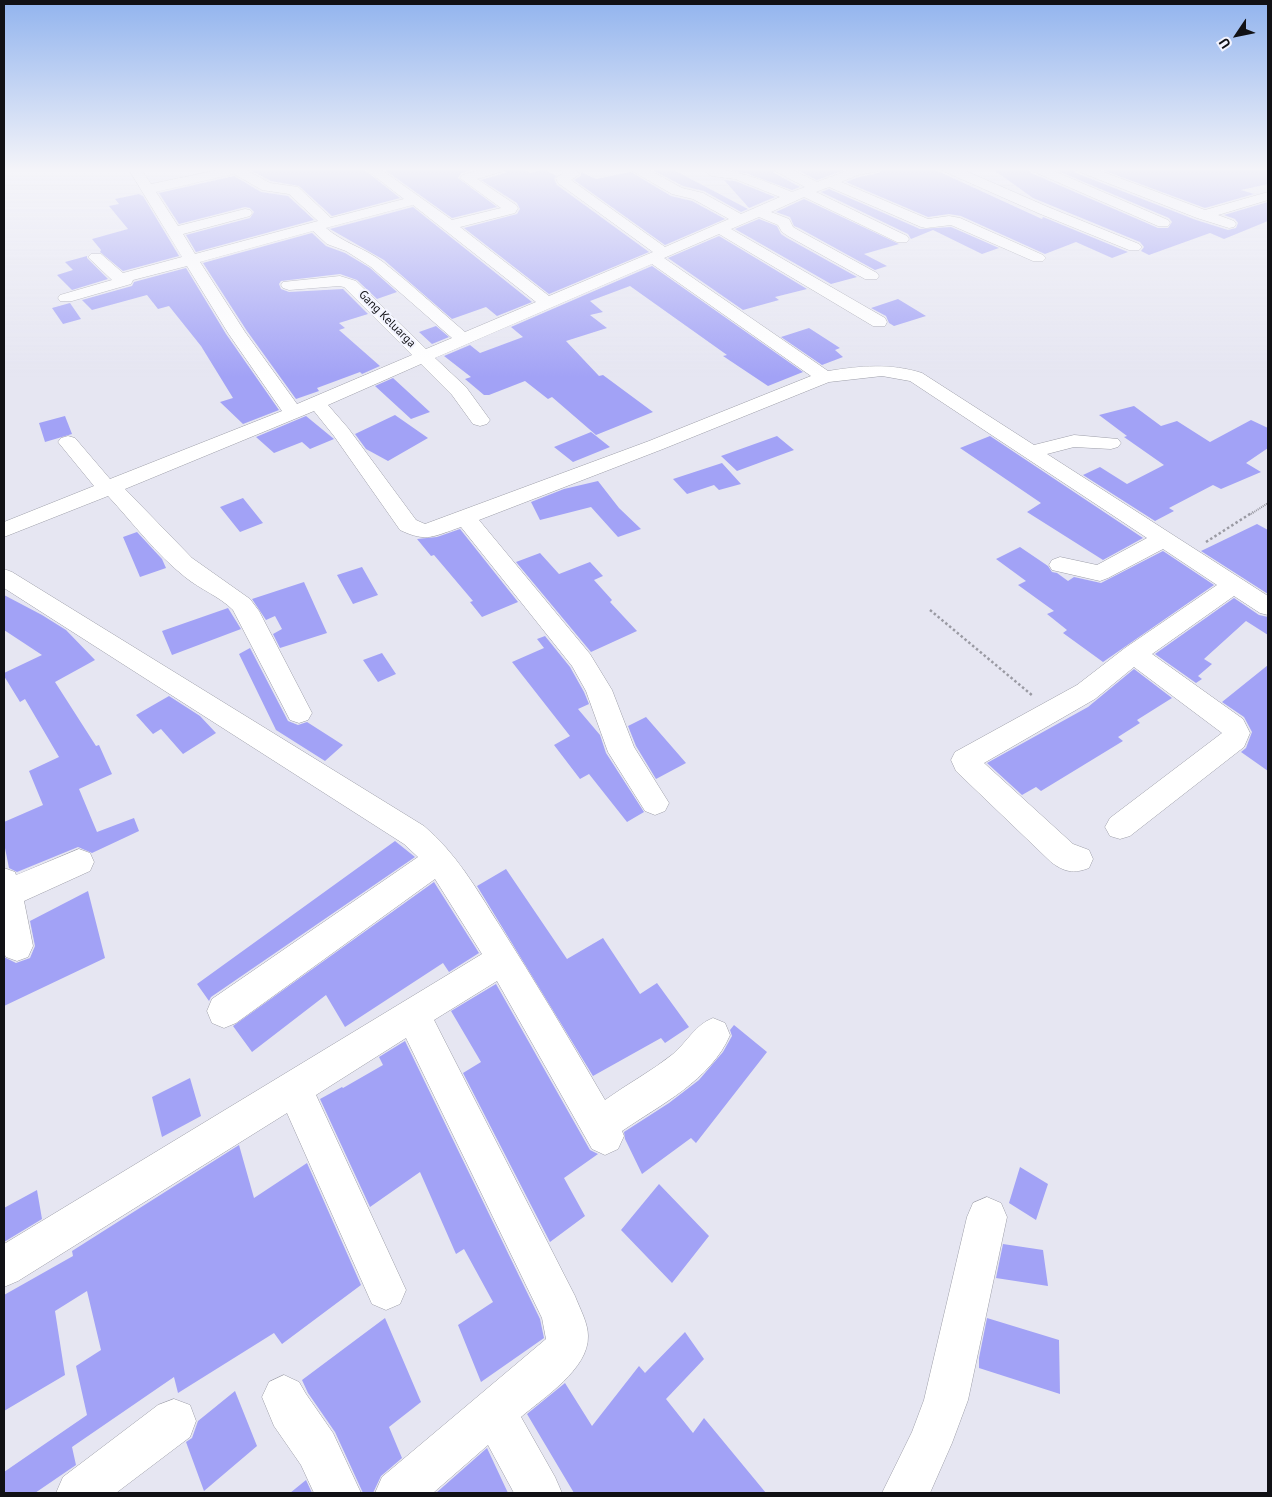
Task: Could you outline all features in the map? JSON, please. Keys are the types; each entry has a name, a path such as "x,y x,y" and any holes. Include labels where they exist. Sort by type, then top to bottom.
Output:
{"street":[{"path":"177,238 237,333 293,413"},
{"path":"96,258 118,277 125,278 273,238"},
{"path":"330,238 332,241 351,248 376,264 463,339"},
{"path":"465,238 547,303"},
{"path":"637,238 824,377"},
{"path":"4,530 317,403 700,238"},
{"path":"736,238 879,322"},
{"path":"802,238 871,276"},
{"path":"993,238 1038,258"},
{"path":"1112,238 1134,247"},
{"path":"66,298 125,281 125,278"},
{"name":"Gang Keluarga","path":"289,285 340,281 350,284 459,391 480,420"},
{"path":"317,403 341,432 408,525 421,531 427,531 656,445 824,377 882,369 906,373 916,377 1233,586 1268,607"},
{"path":"1030,452 1074,441 1111,442"},
{"path":"68,442 176,557 195,573 240,600 291,701 300,714"},
{"path":"465,518 581,660 602,698 622,752 655,803"},
{"path":"1060,565 1100,573 1163,539"},
{"path":"4,577 414,835 429,847 439,859 503,959 602,1130 695,1058 713,1035"},
{"path":"1078,859 1070,859 1062,854 965,761 969,756 1086,692 1134,654 1233,586"},
{"path":"1120,826 1234,739 1236,733 1233,726 1134,654"},
{"path":"224,1011 439,859"},
{"path":"17,946 5,888 79,862"},
{"path":"4,1267 503,959"},
{"path":"398,1493 560,1355 567,1343 568,1333 560,1311 413,1015"},
{"path":"294,1088 386,1290"},
{"path":"905,1493 930,1443 946,1400 987,1217"},
{"path":"284,1396 290,1410 317,1449 338,1493"},
{"path":"494,1412 539,1493"},
{"path":"79,1493 174,1421"}],"path":[{"path":"1186,555 1268,503"},
{"path":"930,610 1051,711"}],"building":[{"path":"168,238 179,256 123,271 100,252 101,250 92,239"},
{"path":"188,238 248,238 196,252"},
{"path":"294,238 317,238 326,246 345,253 370,268 397,292 377,299 357,280 340,274 281,281 279,284 281,289 289,292 343,289 368,314 339,323 345,328 339,330 380,366 362,374 360,372 317,388 319,391 296,399 247,331 203,263"},
{"path":"345,238 452,238 532,302 497,316 486,307 452,319 384,260"},
{"path":"477,238 630,238 649,252 549,294"},
{"path":"655,238 681,238 665,245"},
{"path":"715,238 722,238 807,289 775,297 779,300 743,310 668,258"},
{"path":"750,238 787,238 857,277 831,284"},
{"path":"817,238 886,238 899,244 864,254 887,266 875,270"},
{"path":"949,238 976,238 999,248 982,254"},
{"path":"1009,238 1094,238 1128,252 1112,258 1076,242 1045,254"},
{"path":"1130,238 1197,238 1149,255 1141,251 1144,247 1140,242"},
{"path":"87,256 108,279 72,290 57,275 73,270 65,262"},
{"path":"652,266 803,372 768,386 723,356 727,355 630,286 590,301 603,312 590,315 607,328 566,341 599,376 603,375 653,412 596,435 552,397 548,399 525,381 489,395 484,395 465,379 471,377 444,356 470,345 480,353 523,337 511,327"},
{"path":"186,268 226,334 279,410 243,424 220,402 233,398 201,346 169,306 158,309 147,295 92,310 82,300 132,286 134,282"},
{"path":"898,299 926,316 894,326 889,323 886,316 871,308"},
{"path":"70,303 81,319 63,324 52,308"},
{"path":"436,326 449,337 432,344 419,332"},
{"path":"809,328 840,348 835,350 843,357 822,365 781,337"},
{"path":"393,378 430,412 411,419 375,386"},
{"path":"1134,406 1161,426 1177,421 1210,442 1251,420 1268,428 1268,448 1246,463 1261,472 1221,489 1213,485 1169,508 1174,511 1155,521 1083,475 1100,467 1127,484 1164,465 1124,437 1127,436 1099,415"},
{"path":"395,415 428,438 388,461 366,449 355,434"},
{"path":"65,416 72,434 45,442 39,423"},
{"path":"306,416 334,439 310,449 302,442 274,453 256,437"},
{"path":"591,432 610,447 573,462 554,447"},
{"path":"777,436 794,450 737,471 721,456"},
{"path":"990,436 1143,538 1103,560 1027,512 1041,503 960,448"},
{"path":"722,463 741,484 719,490 714,485 687,494 673,479"},
{"path":"598,481 619,508 641,529 618,537 591,507 540,520 531,502 564,489"},
{"path":"243,498 263,523 240,532 220,507"},
{"path":"1257,524 1268,530 1268,594 1201,551"},
{"path":"460,529 518,602 482,617 470,602 473,601 434,555 431,556 417,539 437,537"},
{"path":"137,532 162,559 166,568 140,577 123,537"},
{"path":"1020,547 1048,566 1052,572 1057,573 1068,581 1074,577 1101,583 1163,551 1214,585 1103,662 1063,633 1067,630 1047,614 1054,611 1018,585 1026,581 996,559"},
{"path":"540,553 559,574 590,562 603,576 594,580 612,600 610,602 637,631 591,652 516,562"},
{"path":"362,567 378,595 353,604 337,575"},
{"path":"304,582 327,633 280,648 273,634 282,629 275,616 266,620 252,599"},
{"path":"4,595 66,630 95,660 55,682 96,746 99,745 112,774 79,789 97,832 134,818 139,831 92,853 78,847 17,872 9,868 4,843 4,822 43,805 29,771 59,757 25,699 20,702 4,676 4,673 42,655 4,630"},
{"path":"1234,598 1259,615 1268,617 1268,635 1246,621 1204,659 1212,664 1198,676 1202,679 1196,683 1155,654"},
{"path":"228,608 241,629 172,655 162,631"},
{"path":"545,636 570,667 584,692 589,704 578,709 600,735 606,753 644,812 627,822 589,774 580,779 554,745 570,736 512,662 544,648 537,639"},
{"path":"250,648 288,721 298,725 307,722 343,745 325,761 276,730 239,654"},
{"path":"382,653 396,674 378,682 363,660"},
{"path":"1268,665 1268,771 1241,752 1246,748 1252,732 1244,717 1222,702"},
{"path":"1134,669 1172,698 1137,720 1140,723 1118,737 1123,741 1041,791 1036,787 1022,795 987,763 1088,707"},
{"path":"169,696 200,716 216,733 183,754 161,729 153,734 136,715"},
{"path":"646,717 686,763 656,779 636,746 628,726"},
{"path":"395,841 415,857 211,997 209,1001 197,984"},
{"path":"506,869 567,959 603,938 640,994 657,983 689,1027 665,1043 661,1038 593,1076 477,886"},
{"path":"434,882 479,953 449,972 443,963 345,1027 326,995 252,1052 233,1026"},
{"path":"88,891 105,958 4,1006 4,957 16,963 30,958 35,946 30,921"},
{"path":"496,984 590,1150 598,1154 564,1178 585,1216 550,1242 463,1073 481,1062 451,1011"},
{"path":"734,1025 767,1052 696,1143 691,1138 642,1174 625,1139 624,1132 669,1103 699,1080 723,1052 732,1036 730,1030"},
{"path":"405,1041 540,1319 544,1338 481,1382 458,1325 493,1302 464,1249 456,1254 420,1172 370,1207 320,1099 383,1065 379,1057"},
{"path":"190,1078 201,1116 162,1137 152,1097"},
{"path":"239,1145 254,1198 307,1163 361,1285 282,1344 274,1333 178,1393 174,1377 72,1447 76,1465 35,1493 4,1493 4,1472 87,1415 76,1366 101,1350 87,1291 55,1311 65,1375 4,1411 4,1295 73,1256 72,1251"},
{"path":"1020,1167 1048,1184 1036,1220 1009,1203"},
{"path":"659,1184 709,1236 672,1283 621,1230"},
{"path":"37,1190 42,1219 4,1242 4,1208"},
{"path":"1003,1244 1043,1250 1048,1286 996,1278"},
{"path":"385,1318 421,1402 389,1427 402,1458 381,1476 373,1493 363,1493 335,1432 308,1393 302,1380"},
{"path":"987,1318 1059,1340 1060,1394 979,1368 979,1358"},
{"path":"685,1332 704,1359 666,1399 693,1433 704,1418 766,1493 574,1493 527,1414 565,1383 592,1426 639,1366 645,1373"},
{"path":"235,1391 257,1446 204,1491 186,1442 192,1438 198,1421"},
{"path":"487,1448 508,1493 436,1493"},
{"path":"306,1480 312,1493 290,1493"}]}
